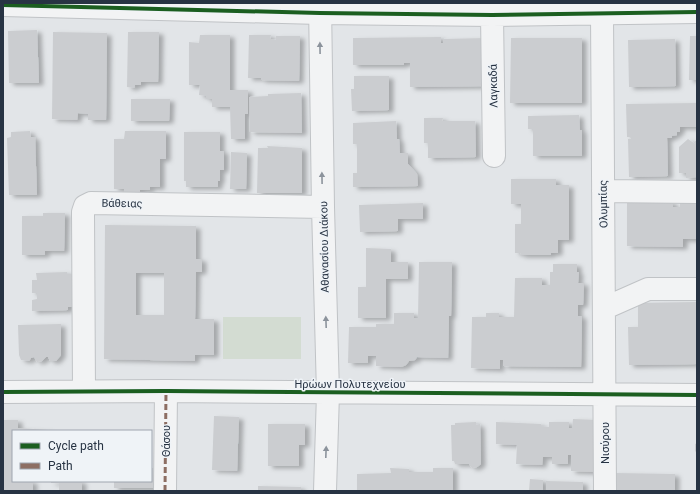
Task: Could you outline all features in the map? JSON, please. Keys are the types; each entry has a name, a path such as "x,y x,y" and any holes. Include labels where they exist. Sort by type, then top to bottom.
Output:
{"street":[{"path":"3,5 320,8 492,15 697,12"},
{"name":"Αθανασίου Διάκου","path":"320,8 328,393 325,491"},
{"name":"Ολυμπίας","path":"602,14 605,394"},
{"name":"Λαγκαδά","path":"492,15 494,156"},
{"path":"603,191 697,192"},
{"name":"Βάθειας","path":"84,391 82,212 85,206 91,203 323,206"},
{"path":"605,308 648,289 697,289"},
{"name":"Ηρώων Πολυτεχνείου","path":"3,392 166,391 697,395"},
{"name":"Θάσου","path":"165,491 166,391"},
{"name":"Νισύρου","path":"605,394 605,491"}],"shaded area":[{"path":"223,317 301,317 301,359 223,359"}],"building":[{"path":"37,30 39,83 9,83 8,31"},
{"path":"53,32 107,33 106,120 88,120 88,114 78,113 77,120 52,119"},
{"path":"128,32 159,32 158,82 141,82 141,85 135,85 134,88 127,87"},
{"path":"200,35 230,35 230,90 248,90 248,114 245,114 245,139 231,139 230,107 212,107 212,99 206,99 206,96 199,95 200,85 189,85 189,42 199,43"},
{"path":"249,35 271,35 270,39 276,40 276,36 300,36 299,81 261,80 261,78 248,78"},
{"path":"690,36 697,36 697,80 689,80"},
{"path":"441,37 441,43 443,43 443,39 486,38 486,86 410,87 410,63 404,63 404,65 353,65 353,38"},
{"path":"511,38 582,38 582,103 510,103"},
{"path":"675,39 676,86 629,87 628,40"},
{"path":"354,76 389,76 389,110 352,111 351,89 354,89"},
{"path":"301,93 302,133 250,132 249,97 268,96 268,94"},
{"path":"131,99 170,99 169,121 131,121"},
{"path":"697,103 697,127 680,127 680,132 677,132 677,135 672,136 672,138 667,138 668,176 629,177 628,139 631,139 630,137 627,137 626,104"},
{"path":"579,115 580,130 582,130 582,156 533,156 533,129 528,129 528,116"},
{"path":"424,118 443,118 442,121 475,121 476,157 428,158 428,143 424,143"},
{"path":"396,121 397,139 399,139 400,153 408,153 408,164 417,174 418,186 353,187 353,173 357,173 357,144 353,144 353,123"},
{"path":"30,131 31,137 35,137 37,195 9,195 7,138 11,137 11,132"},
{"path":"125,131 166,131 166,159 160,159 160,187 150,187 150,190 140,190 140,193 124,193 124,189 114,189 114,139 124,139"},
{"path":"184,132 220,132 220,151 224,151 224,170 220,170 220,181 218,181 218,187 186,187 186,181 184,181"},
{"path":"688,139 695,144 695,141 697,141 697,177 686,178 686,173 679,173 679,147"},
{"path":"267,146 302,148 302,193 257,193 258,148 268,148"},
{"path":"231,152 247,153 246,189 230,189"},
{"path":"511,179 556,179 556,185 569,185 569,240 558,240 558,253 551,253 551,255 520,255 521,253 515,253 515,224 521,224 521,204 511,204"},
{"path":"627,201 673,202 673,207 680,207 680,202 697,202 697,239 683,239 683,247 627,246"},
{"path":"423,203 423,219 398,219 398,231 360,232 359,205"},
{"path":"43,213 65,213 64,251 45,251 45,255 22,255 22,216 43,216"},
{"path":"105,225 196,226 196,259 202,259 202,272 196,272 195,319 214,319 214,355 195,355 195,361 104,359","holes":["136,273 164,273 164,315 136,315"]},
{"path":"366,248 391,249 391,262 408,262 408,279 386,279 386,318 358,318 358,287 366,287"},
{"path":"419,262 452,262 451,316 449,316 448,358 417,357 415,360 409,361 406,365 401,367 376,366 376,356 368,356 368,363 348,363 349,327 376,327 376,324 394,324 394,313 414,313 414,318 418,318"},
{"path":"553,264 577,264 577,272 579,272 578,283 584,283 583,305 578,305 578,316 582,316 581,367 503,366 503,360 500,360 500,369 471,368 472,317 486,317 486,313 499,313 499,317 514,317 515,278 542,278 542,285 550,285 550,272 553,272"},
{"path":"67,272 67,274 73,274 74,307 68,307 68,310 32,311 32,300 37,299 37,293 32,293 32,280 37,280 36,273"},
{"path":"697,302 697,364 629,365 628,327 638,327 638,303"},
{"path":"61,324 61,355 56,361 50,361 48,357 37,362 34,357 29,361 21,360 19,355 18,325"},
{"path":"214,416 239,417 237,471 212,470"},
{"path":"573,419 597,420 595,472 571,471 571,455 568,455 568,464 552,464 552,457 543,457 542,465 516,464 517,445 496,444 496,422 541,424 541,426 549,427 549,422 569,422 569,428 572,428"},
{"path":"3,420 18,420 18,428 49,430 12,430 12,482 33,482 33,491 3,491"},
{"path":"476,422 476,425 480,424 481,464 472,468 469,464 455,464 454,461 452,461 451,425 455,425 455,423"},
{"path":"268,424 305,424 305,445 299,445 299,466 268,466"},
{"path":"697,443 697,453 695,451 695,444"},
{"path":"153,468 154,488 114,488 114,482 152,482"},
{"path":"390,468 409,469 409,472 433,472 433,468 453,468 453,491 357,491 357,474 391,473"},
{"path":"614,473 675,474 675,491 613,491"},
{"path":"530,479 543,480 543,491 529,491"},
{"path":"546,481 583,482 583,491 546,491"},
{"path":"82,482 82,491 59,491 59,483 51,483"},
{"path":"258,486 301,487 301,491 258,491"}],"marked path":[{"path":"165,491 166,391"}],"cycle path":[{"path":"3,5 320,13 492,15 697,12"},
{"path":"3,392 166,391 697,395"}]}
